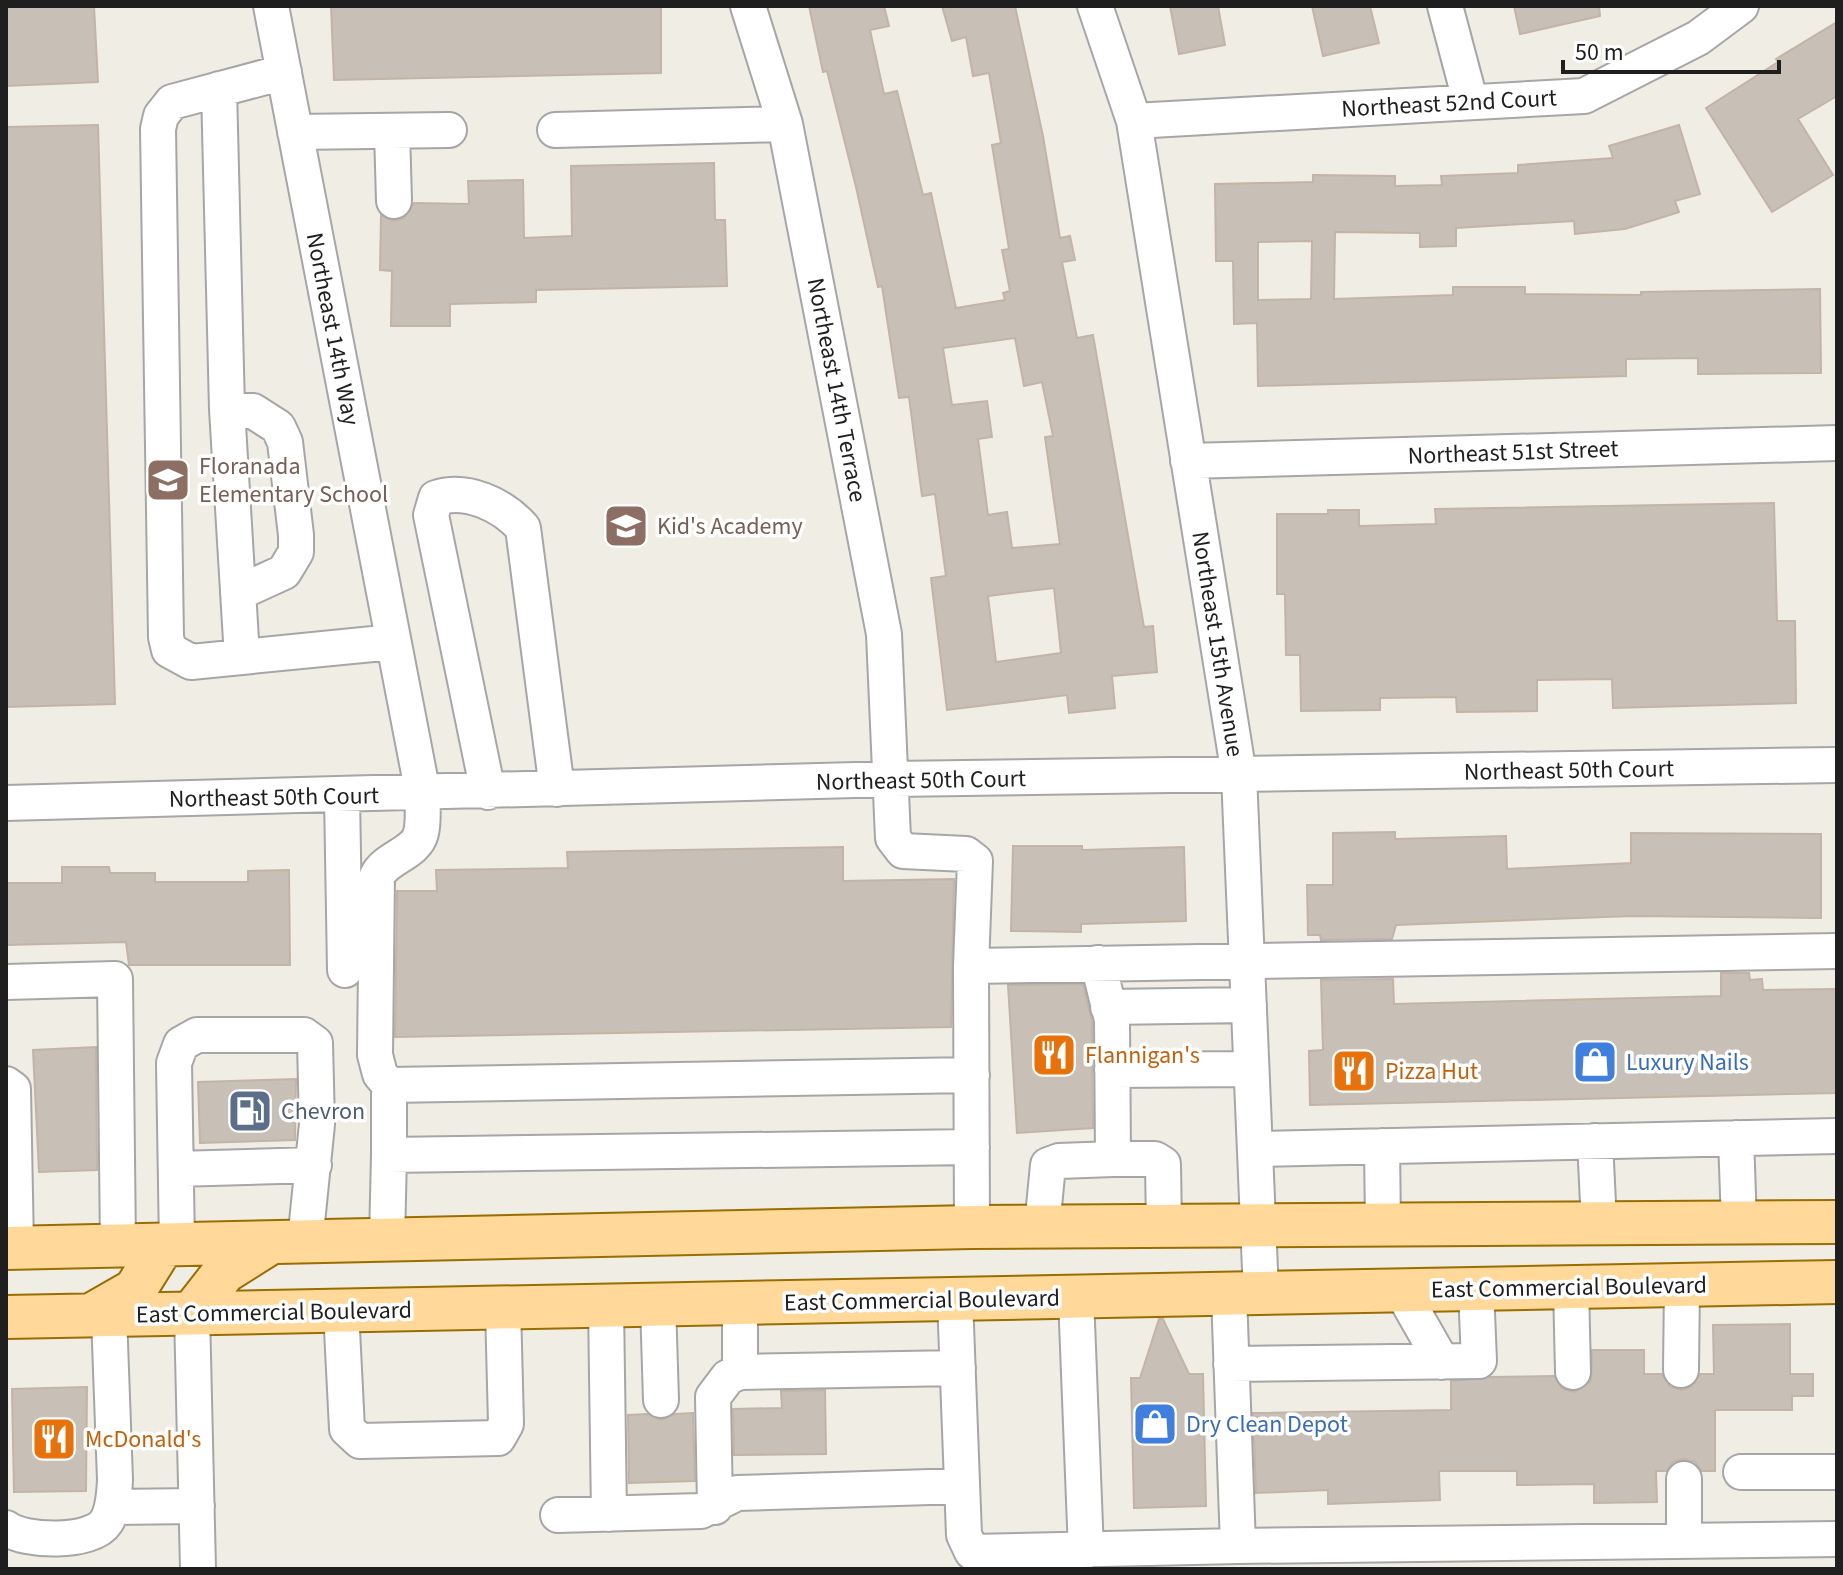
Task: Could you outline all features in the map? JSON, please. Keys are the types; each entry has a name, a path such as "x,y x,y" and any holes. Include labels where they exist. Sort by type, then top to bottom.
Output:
{"main road":[{"path":"11,1248 972,1227 1258,1228 1837,1222"},
{"path":"192,1313 224,1272 288,1242"},
{"path":"100,1315 135,1290 170,1245"},
{"name":"East Commercial Boulevard","path":"6,1317 1837,1282"}],"street":[{"name":"Northeast 14th Way","path":"271,6 423,794 421,834 415,845 382,866 377,876 375,1055 380,1074 389,1085"},
{"name":"Northeast 14th Terrace","path":"748,6 785,124 884,634 893,779 893,838 903,851 966,854 975,861 971,966"},
{"name":"Northeast 15th Avenue","path":"1095,6 1134,121 1239,775 1258,1228 1231,1364 1238,1546"},
{"path":"1445,6 1470,100"},
{"name":"Northeast 52nd Court","path":"1134,121 1584,96 1698,38 1741,6"},
{"path":"284,72 172,102 161,116 158,129 166,637 169,650 191,662 393,642"},
{"path":"219,89 227,409 242,657"},
{"path":"555,130 785,124"},
{"path":"295,132 449,130"},
{"path":"392,131 394,201"},
{"path":"227,409 253,411 278,427 285,442 296,535 296,552 284,572 238,593"},
{"name":"Northeast 51st Street","path":"1188,461 1837,445"},
{"path":"488,792 431,515 436,498 452,493 465,493 513,516 523,528 557,789"},
{"name":"Northeast 50th Court","path":"6,803 893,779 1837,765"},
{"path":"342,796 345,970"},
{"path":"972,1227 971,966 1837,951"},
{"path":"1098,963 1108,1007 1113,1159"},
{"path":"6,982 115,979 118,1246"},
{"path":"1108,1007 1249,1005"},
{"path":"170,1245 176,1169 174,1063 181,1044 197,1035 304,1035 315,1043 317,1124 314,1165 288,1242"},
{"path":"1112,1070 1251,1069"},
{"path":"387,1240 389,1085 972,1075"},
{"path":"6,1084 13,1089 11,1248"},
{"path":"1255,1149 1837,1136"},
{"path":"1736,1138 1739,1223"},
{"path":"1595,1141 1599,1224"},
{"path":"1382,1146 1383,1226"},
{"path":"389,1155 972,1147"},
{"path":"1042,1227 1048,1165 1059,1161 1113,1159 1155,1159 1163,1164 1164,1227"},
{"path":"176,1169 314,1165"},
{"path":"1681,1370 1682,1285"},
{"path":"1571,1287 1573,1372"},
{"path":"1231,1364 1479,1361 1476,1289"},
{"path":"1401,1290 1442,1362"},
{"path":"1076,1297 1086,1551"},
{"path":"955,1299 964,1535 972,1552 1837,1539"},
{"path":"740,1303 740,1372"},
{"path":"658,1304 661,1400"},
{"path":"606,1305 609,1514"},
{"path":"341,1310 347,1429 360,1441 498,1438 506,1424 503,1307"},
{"path":"192,1313 198,1569"},
{"path":"6,1528 26,1537 82,1537 105,1525 113,1507 100,1315"},
{"path":"715,1507 713,1397 728,1377 740,1372 958,1368"},
{"path":"1741,1472 1837,1472"},
{"path":"1684,1479 1684,1541"},
{"path":"558,1515 701,1511 715,1507 737,1493 962,1486"},
{"path":"113,1507 197,1506"}],"building":[{"path":"6,6 94,6 98,82 6,86"},
{"path":"331,6 661,6 661,73 334,80"},
{"path":"809,6 884,6 889,26 870,30 884,94 897,91 923,195 931,193 956,308 1005,300 1003,293 1010,291 1002,250 1009,249 992,145 1001,143 989,73 973,76 966,37 952,41 942,6 1015,6 1043,136 1060,238 1070,236 1075,260 1062,262 1077,338 1093,335 1144,627 1153,626 1157,672 1112,676 1115,708 1069,713 1067,695 947,710 931,578 946,576 935,494 922,496 909,397 899,398 882,286 878,287 827,71 823,72","holes":["1015,338 1024,386 1042,382 1053,436 1045,437 1060,544 1012,548 1007,512 988,515 978,439 992,437 987,401 952,405 943,348","1054,588 1061,653 996,662 988,596"]},
{"path":"1170,6 1218,6 1225,45 1179,54"},
{"path":"1312,6 1370,6 1379,43 1323,56"},
{"path":"1514,6 1599,6 1600,16 1520,34"},
{"path":"1837,22 1837,96 1798,119 1833,175 1772,212 1706,108 1778,62 1776,59"},
{"path":"98,125 115,704 6,707 6,127"},
{"path":"1679,125 1700,194 1675,201 1679,212 1625,229 1575,234 1574,221 1456,228 1456,246 1420,247 1420,233 1335,232 1334,299 1453,295 1453,287 1525,287 1525,294 1641,295 1641,292 1820,289 1821,373 1698,374 1698,358 1626,359 1626,376 1258,386 1257,323 1234,324 1233,261 1216,261 1215,184 1313,182 1313,175 1395,176 1395,186 1442,185 1441,176 1518,173 1518,165 1613,158 1609,146","holes":["1312,241 1311,299 1258,300 1258,242"]},
{"path":"714,163 715,220 725,220 727,286 536,290 536,302 450,304 450,326 391,326 392,271 380,270 381,215 394,221 404,218 414,203 469,204 468,181 523,180 524,238 572,236 571,166"},
{"path":"1774,503 1777,621 1795,621 1796,703 1613,708 1612,679 1537,680 1537,711 1457,712 1456,697 1380,698 1380,710 1301,711 1300,655 1286,655 1285,594 1277,594 1277,514 1328,514 1328,510 1359,510 1359,526 1436,524 1435,509"},
{"path":"1395,832 1395,839 1506,836 1507,869 1631,863 1631,833 1821,834 1821,918 1632,916 1396,925 1392,939 1321,940 1320,935 1308,935 1307,885 1333,885 1333,833"},
{"path":"1013,846 1082,846 1082,850 1184,847 1186,921 1081,924 1081,932 1011,931"},
{"path":"843,847 843,881 954,879 951,1027 395,1037 397,891 437,891 436,870 568,868 567,852"},
{"path":"62,867 109,867 110,873 155,873 155,882 248,882 248,871 289,870 290,965 129,965 126,942 6,945 6,883 62,883"},
{"path":"1721,973 1749,973 1750,980 1762,979 1763,990 1837,989 1837,1093 1310,1105 1309,1051 1323,1050 1321,980 1393,979 1394,1004 1721,996"},
{"path":"1083,984 1092,1022 1093,1128 1017,1133 1008,985"},
{"path":"96,1047 97,1170 39,1172 33,1050"},
{"path":"296,1079 295,1140 200,1143 198,1082"},
{"path":"1159,1319 1163,1319 1189,1374 1203,1374 1206,1506 1134,1508 1131,1378 1140,1378"},
{"path":"1790,1324 1790,1374 1813,1374 1813,1396 1792,1396 1792,1410 1715,1410 1715,1471 1702,1471 1695,1462 1683,1459 1673,1462 1666,1471 1656,1471 1657,1502 1594,1503 1594,1484 1517,1485 1517,1471 1439,1471 1440,1500 1328,1504 1328,1490 1256,1493 1253,1413 1451,1410 1451,1381 1490,1377 1554,1376 1563,1389 1574,1392 1591,1381 1592,1350 1644,1350 1644,1374 1662,1374 1670,1387 1682,1390 1691,1387 1700,1374 1714,1374 1713,1325"},
{"path":"87,1387 86,1491 14,1492 12,1389"},
{"path":"825,1390 826,1454 734,1455 733,1409 782,1408 781,1391"},
{"path":"693,1413 695,1481 629,1483 628,1415 648,1414 661,1420 675,1414"}],"place":[{"name":"Floranada Elementary School","path":"168,480"},
{"name":"Kid's Academy","path":"626,526"},
{"name":"Flannigan's","path":"1054,1055"},
{"name":"Luxury Nails","path":"1595,1062"},
{"name":"Pizza Hut","path":"1354,1071"},
{"name":"Chevron","path":"250,1111"},
{"name":"Dry Clean Depot","path":"1155,1424"},
{"name":"McDonald's","path":"54,1439"}]}
